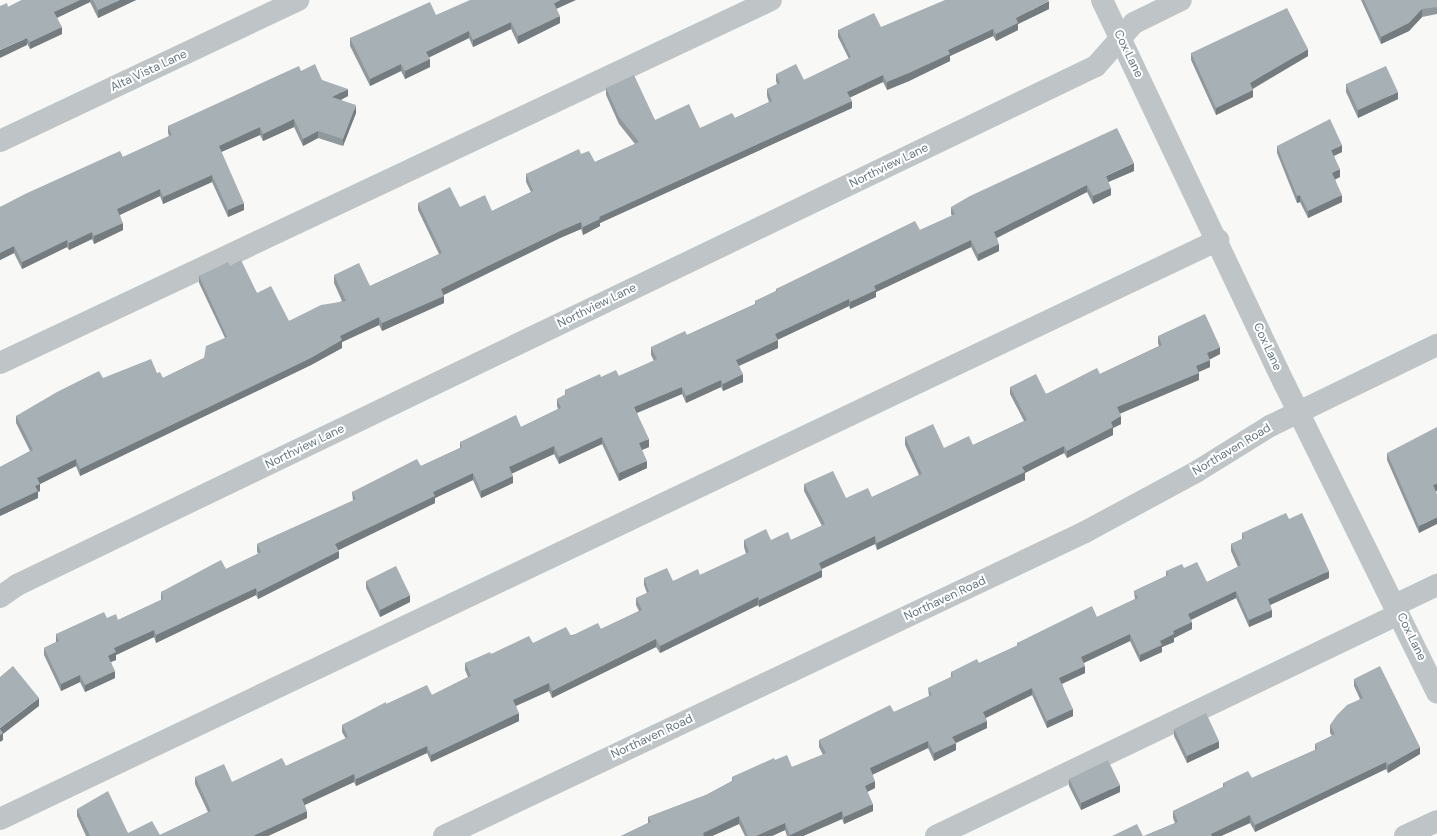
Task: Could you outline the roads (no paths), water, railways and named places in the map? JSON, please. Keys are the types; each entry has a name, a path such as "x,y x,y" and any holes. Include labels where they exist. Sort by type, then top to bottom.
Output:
{"street":[{"name":"Alta Vista Lane","path":"0,141 298,0"},
{"path":"0,363 771,0"},
{"name":"Cox Lane","path":"1102,0 1218,240 1298,412 1437,692"},
{"name":"Northview Lane","path":"0,597 17,585 1096,66 1134,23 1181,0"},
{"path":"0,819 1218,240"},
{"name":"Northaven Road","path":"444,836 1085,532 1298,412 1437,345"},
{"path":"936,836 1397,610 1437,585"},
{"path":"1405,836 1437,821"}]}
